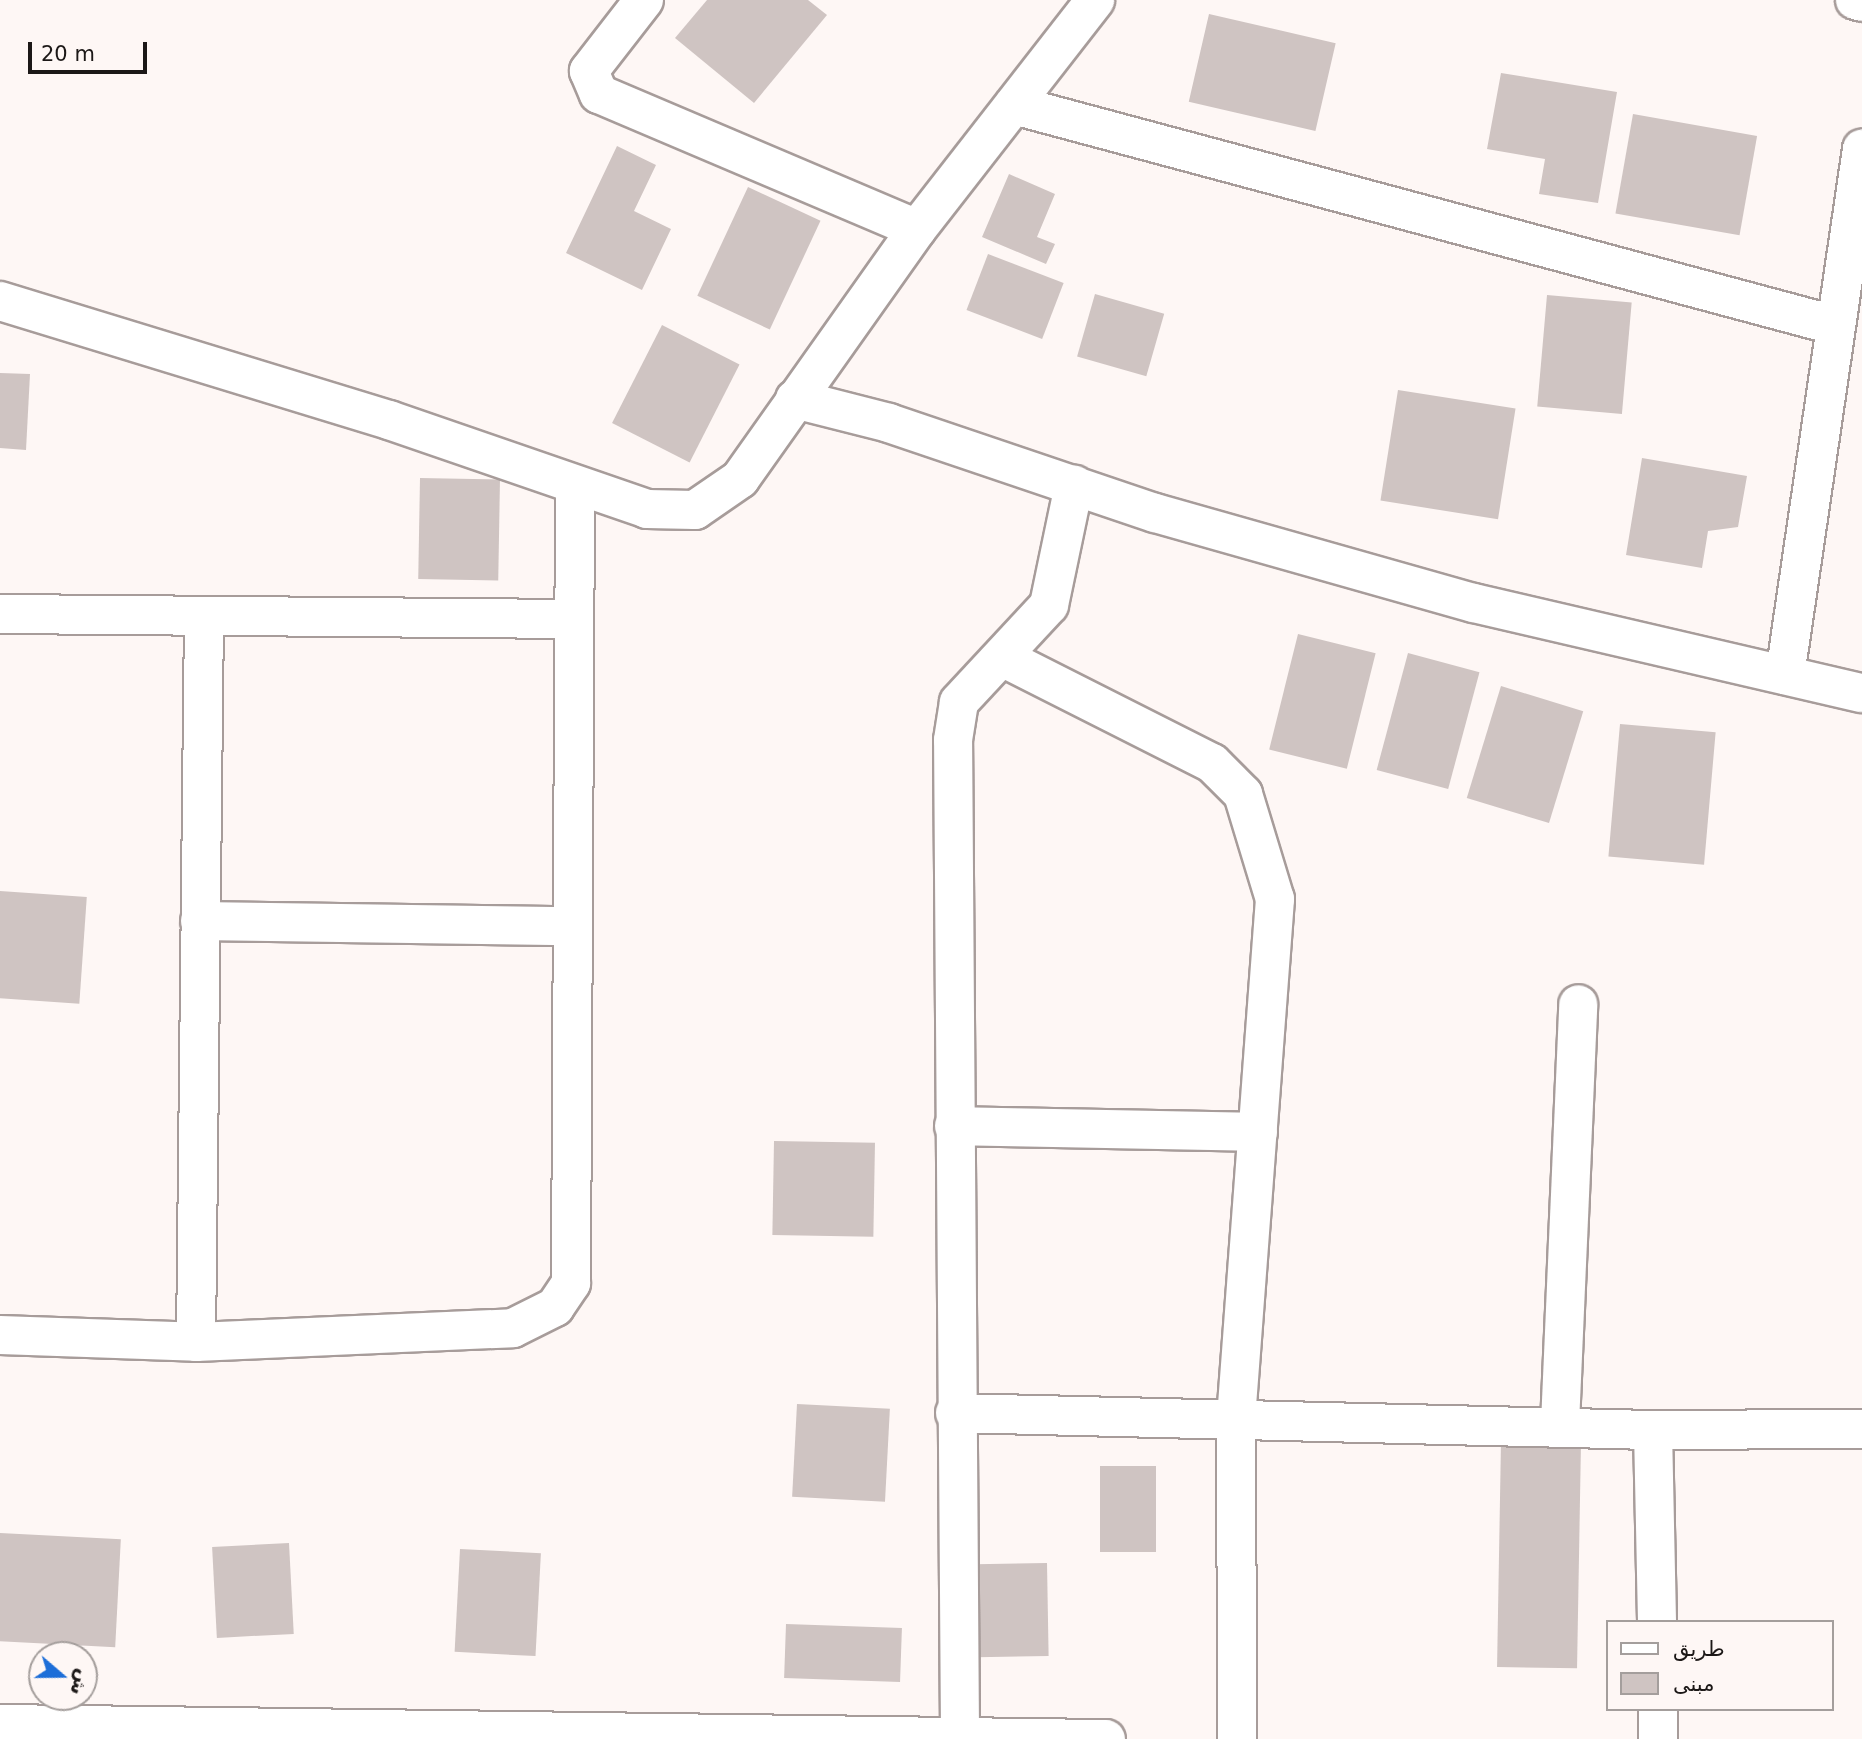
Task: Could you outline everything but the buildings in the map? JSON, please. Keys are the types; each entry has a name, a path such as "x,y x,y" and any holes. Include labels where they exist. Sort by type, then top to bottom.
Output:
{"street":[{"path":"644,0 589,71 599,94 917,229"},
{"path":"0,301 388,420 647,509 695,510 740,479 917,229 1095,0"},
{"path":"1855,0 1862,2"},
{"path":"1014,105 1835,325"},
{"path":"1784,675 1862,149"},
{"path":"795,399 889,423 1074,485 1474,603 1862,693"},
{"path":"960,1733 955,1413 953,740 959,702 1049,605 1074,485"},
{"path":"0,1335 196,1342 513,1328 555,1307 571,1283 575,1260 569,926 575,486"},
{"path":"0,614 204,619 573,619"},
{"path":"196,1342 204,619"},
{"path":"1002,657 1168,736 1212,763 1243,794 1275,898 1236,1419 1237,1739"},
{"path":"200,921 569,926"},
{"path":"1560,1424 1578,1004"},
{"path":"954,1126 1258,1132"},
{"path":"955,1413 1560,1424 1653,1430 1862,1429"},
{"path":"1653,1430 1657,1620"},
{"path":"1658,1711 1658,1739"},
{"path":"0,1724 960,1733 1106,1739"}]}
